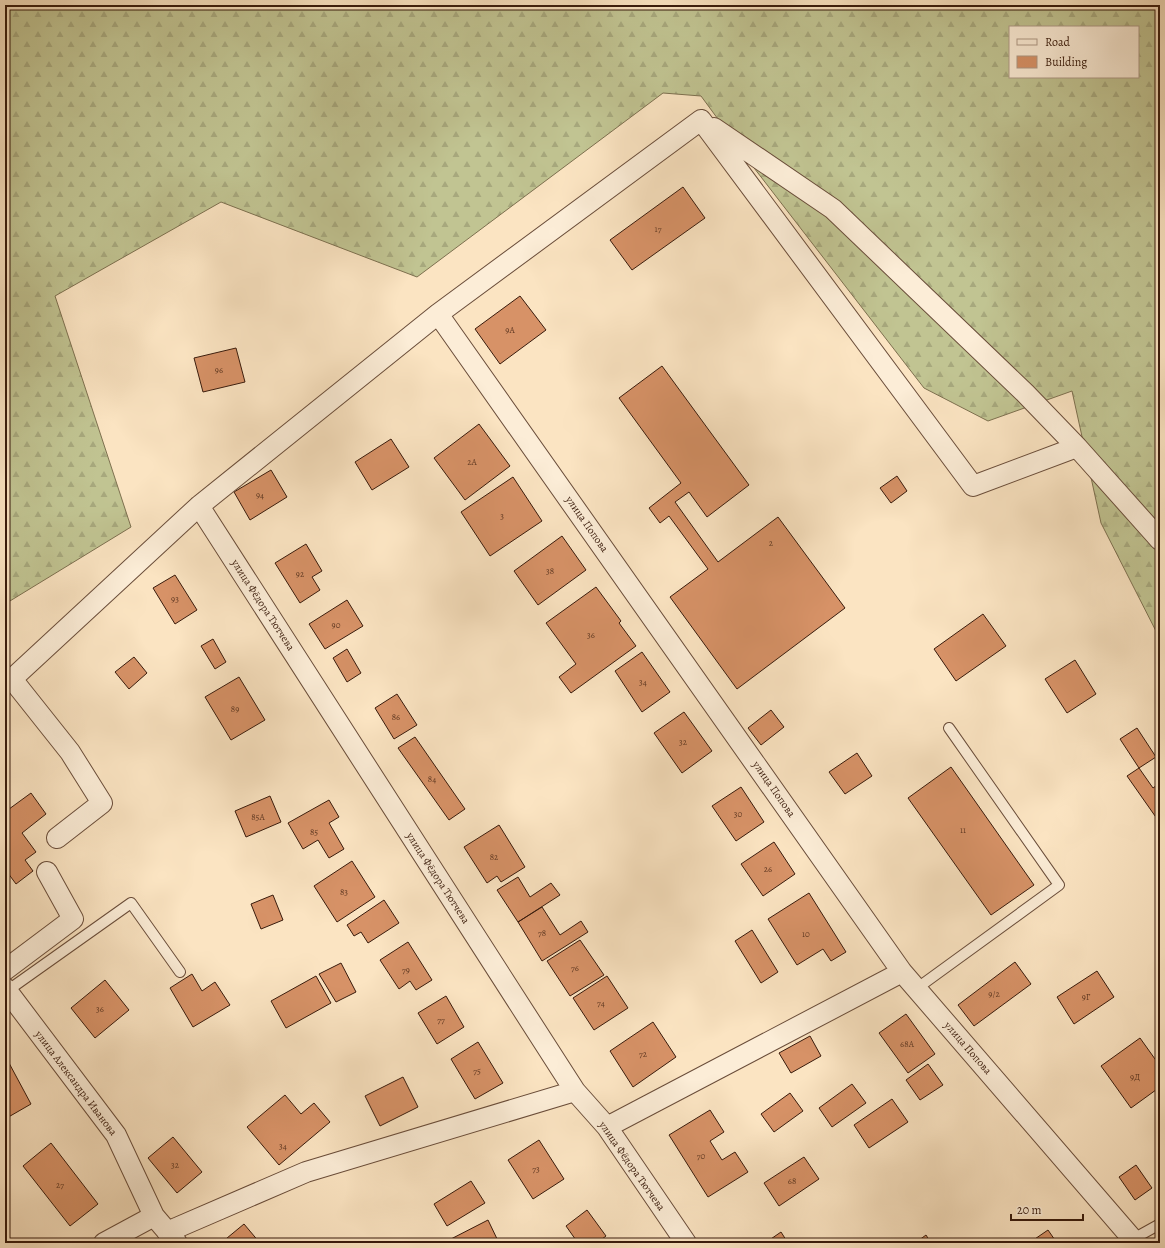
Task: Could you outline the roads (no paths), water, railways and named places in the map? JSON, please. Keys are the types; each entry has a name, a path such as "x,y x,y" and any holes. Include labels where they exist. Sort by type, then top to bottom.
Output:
{"street":[{"path":"57,838 102,804 70,752 8,680 199,506 438,314 701,120"},
{"path":"701,120 833,209 1025,393 1078,447 1160,540"},
{"path":"701,120 973,486 1078,447"},
{"name":"улица Попова","path":"438,314 902,972 1135,1241"},
{"name":"улица Фёдора Тютчева","path":"199,506 575,1091 608,1127 686,1243"},
{"path":"5,970 73,919 47,872"},
{"path":"608,1127 902,972"},
{"name":"улица Александра Иванова","path":"6,990 116,1135 154,1216 172,1237"},
{"path":"172,1237 306,1172 575,1091"},
{"path":"104,1243 154,1216"}],"lane":[{"path":"916,989 1060,885 949,728"},
{"path":"6,990 131,903 180,972"},
{"path":"1135,1241 1160,1224"}]}
